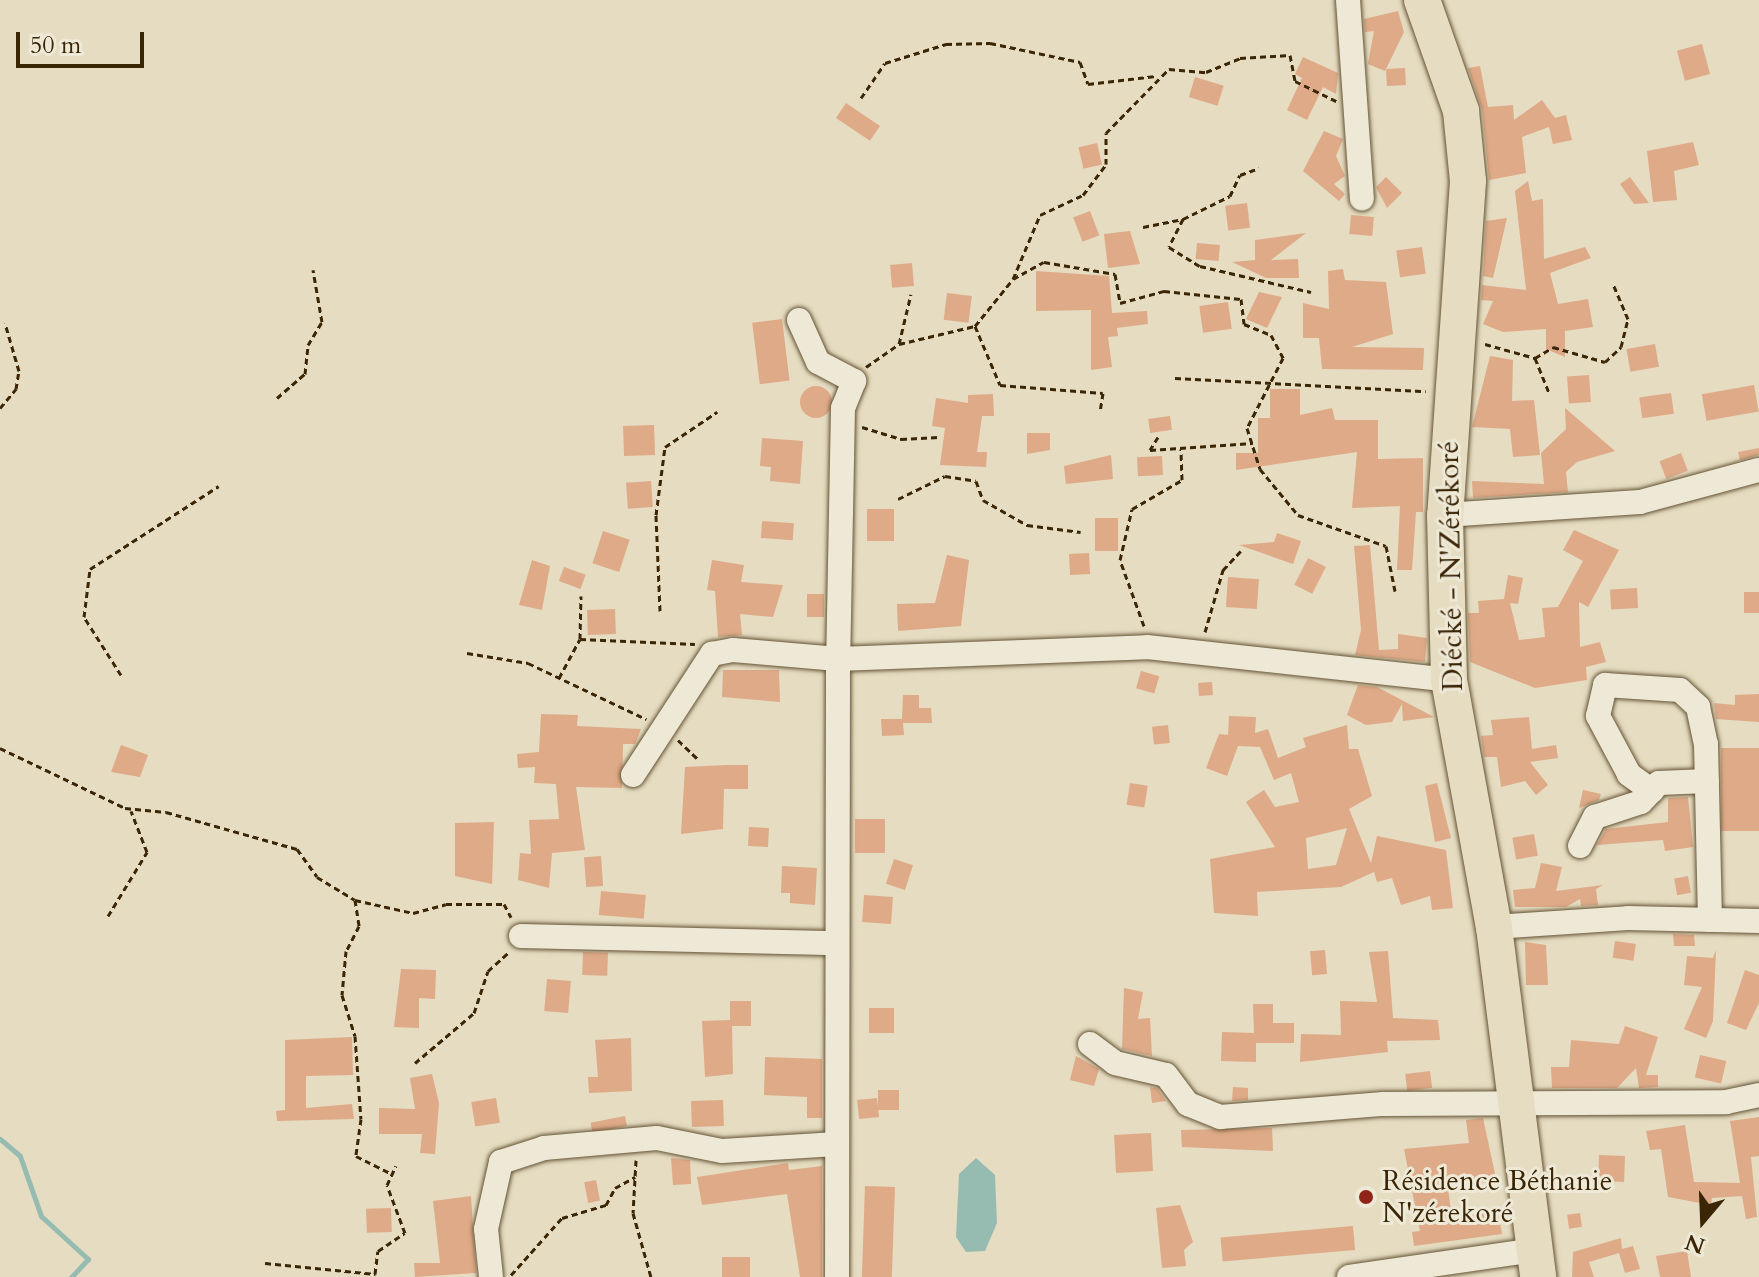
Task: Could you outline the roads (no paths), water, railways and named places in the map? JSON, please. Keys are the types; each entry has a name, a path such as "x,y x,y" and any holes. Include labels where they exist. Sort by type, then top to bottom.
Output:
{"highway":[{"name":"Diécké - N'Zérékoré","path":"1422,0 1461,111 1468,181 1453,338 1445,515 1449,680 1494,927 1520,1101 1536,1264"}],"street":[{"path":"1348,0 1351,105 1362,199"},
{"path":"799,320 818,362 854,381 843,428 838,659 837,1277"},
{"path":"1445,515 1640,502 1759,470"},
{"path":"633,775 712,654 838,659 1139,647 1449,680"},
{"path":"1652,791 1629,774 1598,716 1605,685 1680,690 1698,707 1707,781 1710,920"},
{"path":"1580,846 1595,817 1652,791 1659,783 1707,781"},
{"path":"1494,927 1759,921"},
{"path":"521,936 837,943"},
{"path":"1090,1044 1115,1063 1166,1075 1188,1104 1220,1117 1520,1101 1759,1095"},
{"path":"491,1277 486,1229 501,1162 544,1148 636,1140 722,1151 837,1144"},
{"path":"1349,1277 1536,1264"}],"water":[{"path":"976,1158 995,1175 997,1223 985,1251 966,1252 956,1237 959,1174"}],"waterway":[{"path":"0,1139 20,1156 41,1216 88,1259 71,1277"}],"place":[{"name":"Résidence Béthanie N'zérekoré","path":"1366,1197"}]}
